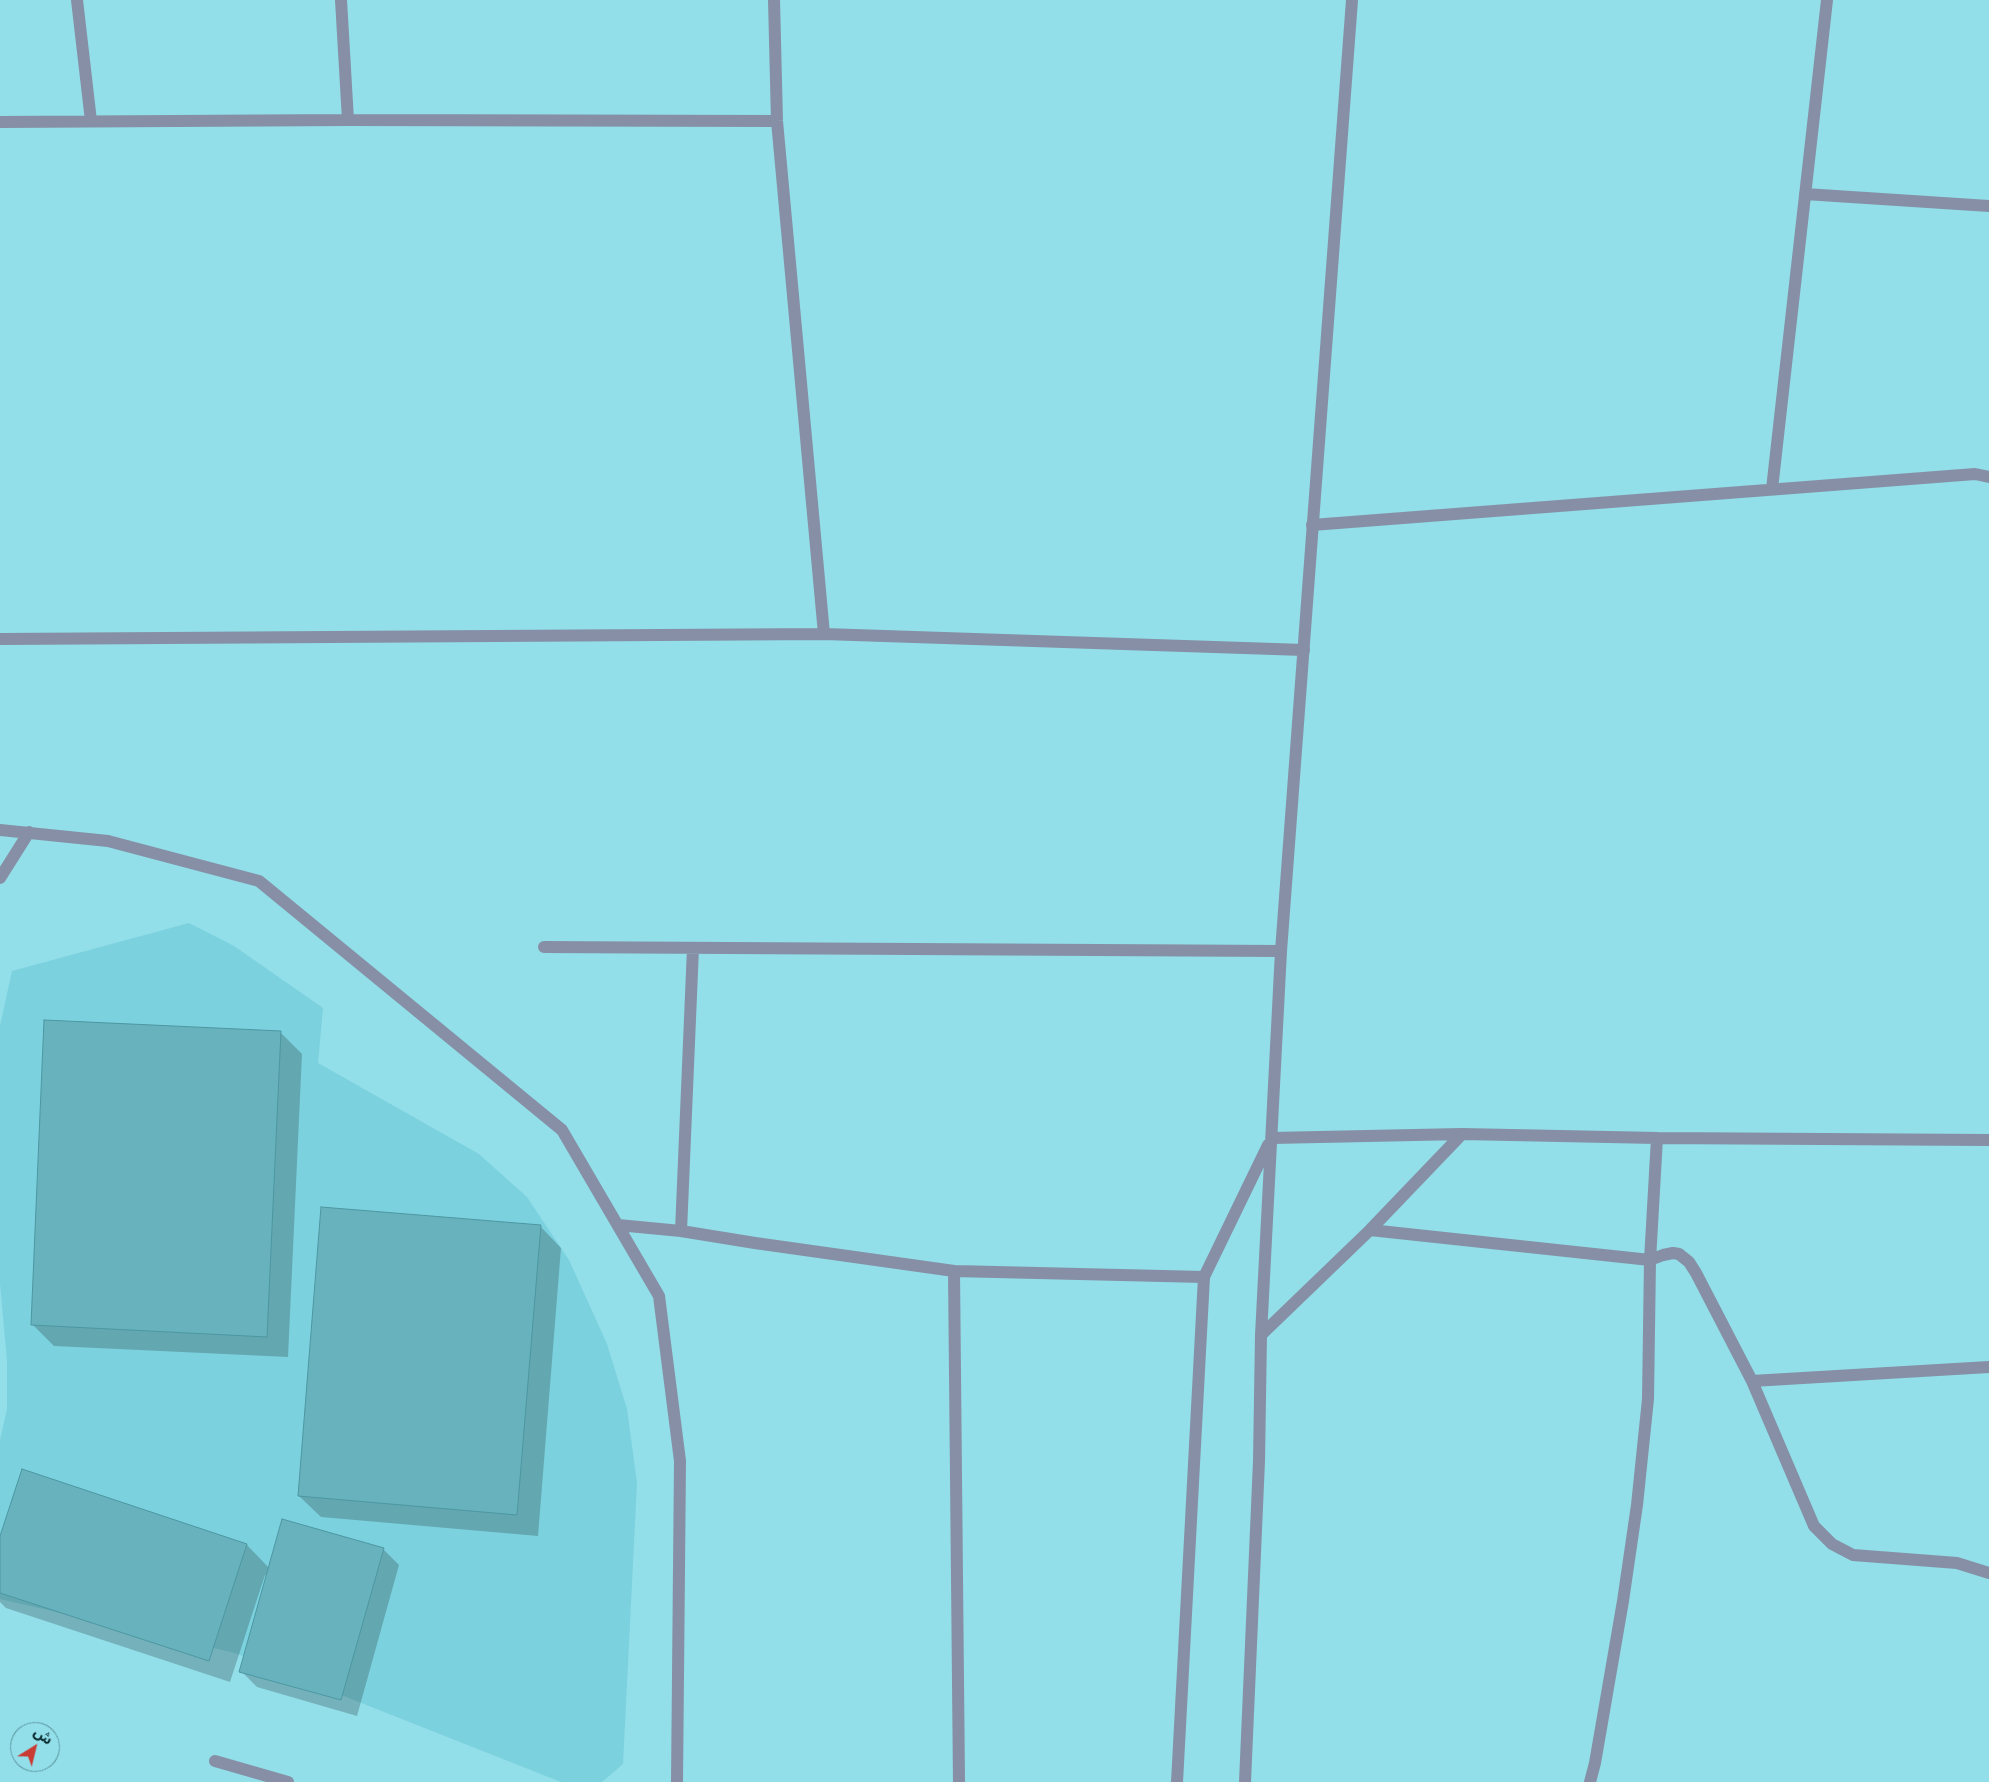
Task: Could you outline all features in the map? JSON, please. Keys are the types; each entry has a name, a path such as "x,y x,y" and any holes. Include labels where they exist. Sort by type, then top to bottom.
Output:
{"street":[{"path":"77,0 91,121"},
{"path":"341,0 348,120"},
{"path":"774,0 777,121 824,634"},
{"path":"1245,1782 1259,1461 1260,1335 1281,951 1352,0"},
{"path":"1772,490 1827,0"},
{"path":"0,122 348,120 777,121"},
{"path":"1805,194 1989,206"},
{"path":"1312,526 1975,474 1989,477"},
{"path":"0,639 824,634 1304,650"},
{"path":"0,830 108,841 259,881 562,1130 659,1296 680,1462 677,1782"},
{"path":"0,878 29,832"},
{"path":"544,948 1281,951"},
{"path":"681,1231 693,948"},
{"path":"1272,1138 1462,1134 1657,1138 1989,1140"},
{"path":"1260,1335 1370,1230 1462,1134"},
{"path":"1178,1782 1204,1277 1272,1138"},
{"path":"1590,1782 1596,1763 1623,1601 1637,1505 1648,1400 1650,1260 1657,1138"},
{"path":"618,1225 681,1231 954,1271 1204,1277"},
{"path":"1370,1230 1650,1260 1663,1254 1679,1254 1689,1262 1752,1381 1814,1526 1832,1544 1854,1556 1957,1563 1989,1572"},
{"path":"954,1271 959,1782"},
{"path":"1752,1381 1989,1367"},
{"path":"215,1761 288,1782"}],"shaded area":[{"path":"189,923 234,946 323,1008 318,1063 479,1154 527,1197 569,1260 607,1344 627,1409 637,1483 623,1764 602,1782 561,1782 235,1653 0,1599 0,1440 7,1409 7,1361 0,1284 0,1026 12,971"}],"building":[{"path":"44,1020 281,1031 267,1337 31,1325"},
{"path":"321,1207 541,1225 517,1515 298,1496"},
{"path":"22,1469 247,1544 209,1661 0,1593 0,1536"},
{"path":"282,1519 384,1548 341,1700 239,1672"}]}
